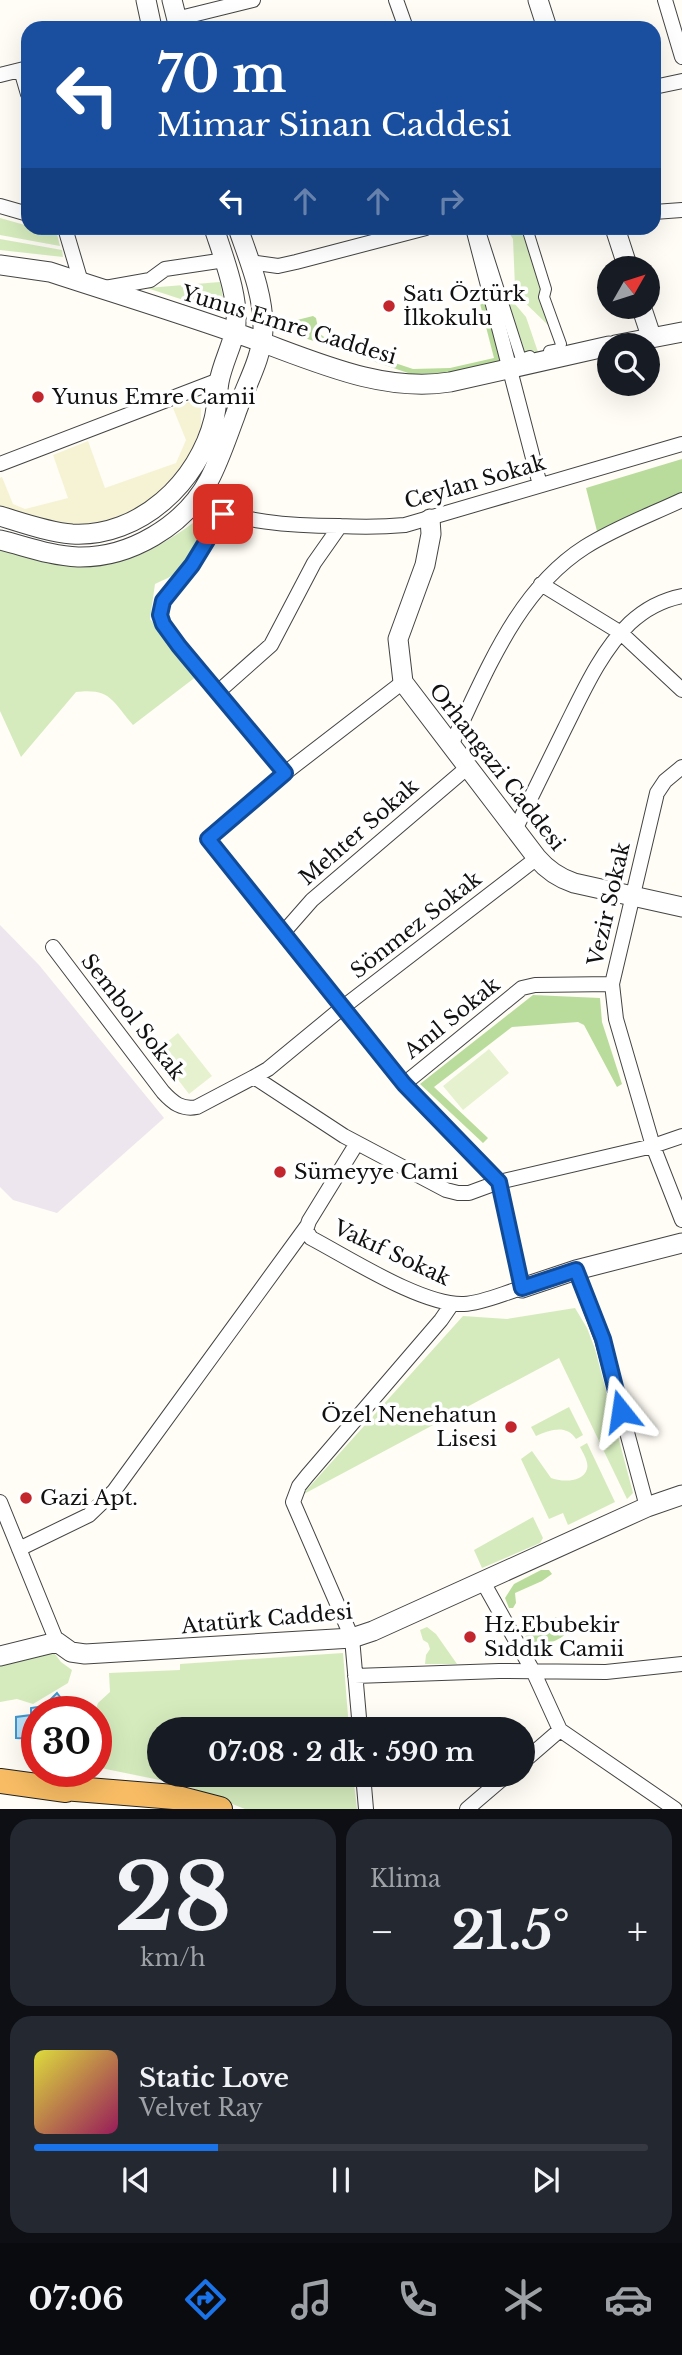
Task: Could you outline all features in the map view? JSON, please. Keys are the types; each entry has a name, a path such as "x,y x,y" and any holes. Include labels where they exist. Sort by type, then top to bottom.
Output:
{"highway":[{"path":"0,1781 21,1783"},
{"path":"51,1787 166,1809"},
{"path":"51,1787 174,1797 220,1809"}],"street":[{"path":"146,0 150,21"},
{"path":"175,16 253,0"},
{"path":"396,0 404,21"},
{"path":"538,0 545,21"},
{"path":"665,0 682,57"},
{"path":"0,75 21,70"},
{"path":"661,85 682,81"},
{"path":"0,206 21,212"},
{"path":"661,212 682,210"},
{"path":"67,235 81,282"},
{"path":"0,516 48,530 75,534 110,529 151,511 186,479 198,460 214,418 219,380 234,332 236,315 217,235"},
{"path":"0,540 76,557 110,554 146,540 194,503 220,457 262,342 261,302 240,235"},
{"path":"249,262 278,266 399,235"},
{"path":"475,235 540,485"},
{"path":"481,235 520,359 559,349 561,344 544,297 546,289 529,235"},
{"path":"617,235 624,256"},
{"path":"100,289 150,280 165,269 225,260"},
{"name":"Yunus Emre Caddesi","path":"0,265 50,272 366,376 408,384 436,384 597,349"},
{"path":"660,335 682,332"},
{"path":"0,464 219,380"},
{"name":"Ceylan Sokak","path":"194,503 223,514 263,522 389,527 430,519 682,444"},
{"path":"451,744 512,625 541,584 584,548 682,500"},
{"path":"223,514 192,565 163,601 160,615 170,634 285,773"},
{"name":"Orhangazi Caddesi","path":"430,519 431,534 425,565 398,639 403,682 537,858 561,879 682,907"},
{"path":"218,692 271,645 314,563 340,526"},
{"path":"541,584 621,633 682,690"},
{"path":"515,830 581,696 621,633 655,604 682,596"},
{"path":"403,682 285,773 208,839 404,1084 499,1182 522,1288 576,1270 682,1243"},
{"name":"Mehter Sokak","path":"283,933 312,900 468,767"},
{"name":"Vezir Sokak","path":"682,767 658,790 612,984 616,1019 653,1146 682,1220"},
{"name":"Sönmez Sokak","path":"254,1077 268,1069 342,1008 537,858"},
{"name":"Sembol Sokak","path":"53,947 172,1101 188,1108 197,1107 254,1077"},
{"name":"Anıl Sokak","path":"404,1084 522,988 535,985 612,984"},
{"path":"254,1077 357,1143 434,1186 458,1194 653,1146 682,1136"},
{"name":"Vakıf Sokak","path":"357,1143 307,1226 306,1230 311,1238 413,1291 452,1304 468,1304 522,1288"},
{"path":"19,1549 89,1515 114,1490 307,1226"},
{"path":"576,1270 603,1339 647,1507"},
{"path":"359,1717 352,1638 293,1502 307,1476 441,1321 452,1304"},
{"name":"Atatürk Caddesi","path":"57,1642 71,1652 85,1654 352,1638 373,1631 647,1507 682,1495"},
{"path":"0,1502 57,1642 0,1656"},
{"path":"483,1582 534,1673 560,1730 675,1809"},
{"path":"355,1676 499,1671 606,1672 682,1664"},
{"path":"535,1752 560,1730"},
{"path":"364,1787 366,1809"},
{"path":"467,1809 493,1787"}],"shaded area":[{"path":"199,398 201,426 183,466 155,496 137,508 117,518 87,525 41,520 0,506 2,477 13,504 25,509 68,498 53,455 88,441 105,488 176,463 186,440 173,408"},
{"path":"0,925 39,965 164,1118 57,1213 13,1200 0,1187"}],"green space":[{"path":"0,218 21,224 21,235 57,235 60,246 0,235"},
{"path":"510,235 528,235 550,324 548,325 517,295"},
{"path":"0,239 62,250 63,257 0,250"},
{"path":"220,282 226,314 147,288"},
{"path":"481,291 501,363 453,373 411,374 293,334 293,321 313,316 316,318 319,333 329,341 413,369 450,368 494,358 477,292"},
{"path":"509,297 526,317 538,352 522,357 505,300"},
{"path":"682,459 682,493 597,531 586,488"},
{"path":"203,516 208,517 205,531 191,560 180,571 155,584 150,619 197,676 133,725 104,694 76,692 21,757 0,711 0,549 81,563 113,562 148,551"},
{"path":"533,995 600,998 602,1022 622,1084 617,1087 584,1025 578,1022 512,1027 434,1087 488,1138 483,1143 420,1084"},
{"path":"178,1033 212,1076 189,1094 156,1051"},
{"path":"489,1049 509,1073 463,1110 443,1086"},
{"path":"575,1308 595,1349 633,1493 627,1499 559,1358 302,1495 463,1316 507,1319"},
{"path":"569,1407 583,1435 576,1439 568,1431 558,1430 536,1436 531,1427"},
{"path":"587,1443 615,1502 568,1525 563,1513 549,1519 521,1459 532,1451 551,1478 566,1481 576,1479 585,1474 587,1469 580,1447"},
{"path":"533,1517 543,1538 540,1543 482,1568 474,1550"},
{"path":"541,1570 549,1570 552,1574 515,1593 516,1603 513,1608 509,1608 505,1598 514,1584"},
{"path":"556,1617 566,1633 551,1642 533,1646 525,1637 530,1630 545,1626"},
{"path":"427,1627 436,1634 457,1664 425,1664 430,1649 420,1630"},
{"path":"52,1650 61,1662 72,1670 68,1683 46,1696 21,1696 21,1700 0,1702 0,1664"},
{"path":"343,1653 348,1717 147,1717 147,1777 112,1770 112,1696 106,1696 110,1692 109,1673 180,1670 180,1664"},
{"path":"189,1787 354,1787 357,1809 245,1809"}],"water":[{"path":"21,1716 21,1738 16,1738 16,1717"}],"place":[{"name":"Satı Öztürk İlkokulu","path":"389,306"},
{"name":"Yunus Emre Camii","path":"38,397"},
{"name":"Sümeyye Cami","path":"280,1172"},
{"name":"Özel Nenehatun Lisesi","path":"511,1427"},
{"name":"Gazi Apt.","path":"26,1498"},
{"name":"Hz.Ebubekir Sıddık Camii","path":"470,1637"}],"route":[{"path":"223,514 192,565 163,601 160,615 163,624 179,646 285,773 208,839 404,1084 499,1182 522,1288 576,1270 603,1339 621,1411"}]}
